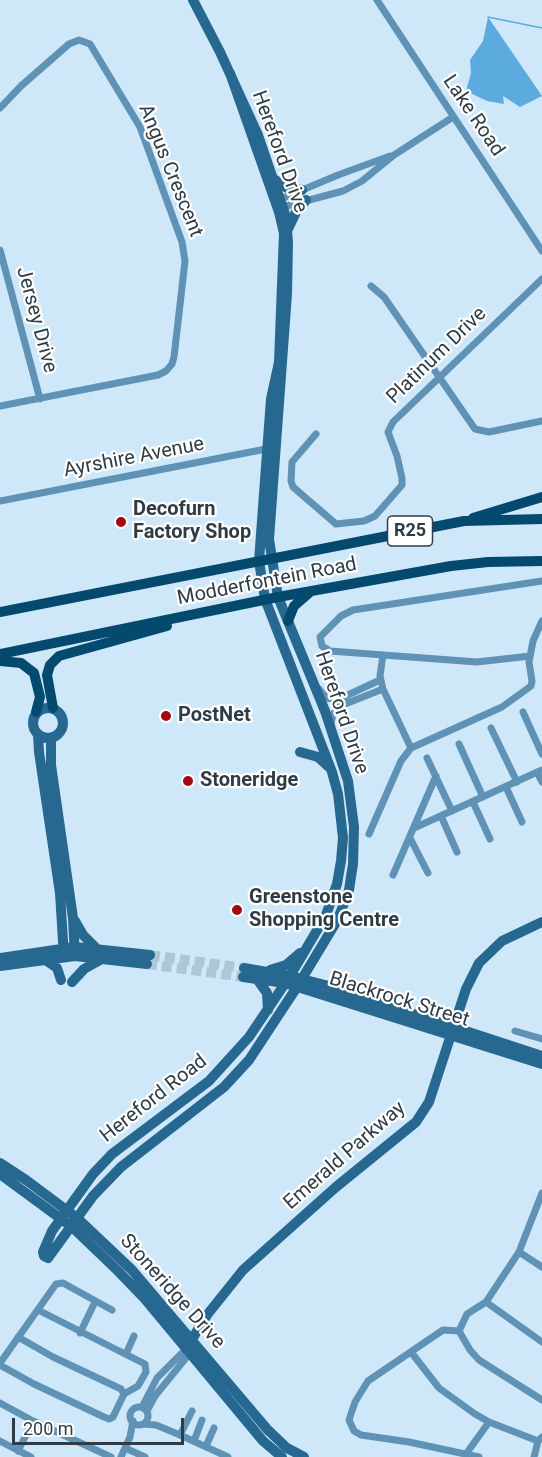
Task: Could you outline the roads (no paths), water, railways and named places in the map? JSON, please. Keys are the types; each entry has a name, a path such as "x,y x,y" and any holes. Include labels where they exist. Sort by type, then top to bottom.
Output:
{"main road":[{"path":"464,522 542,497"},
{"name":"Modderfontein Road","path":"0,612 464,522 542,519"},
{"name":"Modderfontein Road","path":"0,654 266,599 451,566 488,562 542,561"},
{"path":"288,621 294,606 311,591"},
{"path":"53,708 47,675 50,665 59,656 178,623 201,613"},
{"path":"0,661 21,663 34,672 40,697 36,712"}],"street":[{"name":"Hereford Drive","path":"193,0 258,135 288,230 285,329 261,517 260,561 266,599 332,772 338,794 343,838 341,861 332,901 314,937 287,979"},
{"name":"Lake Road","path":"376,0 542,251"},
{"name":"Angus Crescent","path":"0,108 28,79 69,44 79,40 87,42 93,48 140,127 184,251 174,357 166,371 158,375 0,406"},
{"name":"Hereford Drive","path":"43,1252 45,1257 50,1257 93,1196 121,1167 234,1078 249,1060 300,983 331,931 344,906 349,890 353,864 354,827 348,781 314,682 278,597 269,539 271,399 279,362 284,246 280,204 230,73"},
{"path":"280,204 343,191 362,181 394,155 453,117"},
{"path":"280,204 301,198 394,155"},
{"path":"271,177 301,198"},
{"path":"288,230 301,198"},
{"name":"Jersey Drive","path":"0,250 40,399"},
{"name":"Platinum Drive","path":"316,434 292,462 293,487 336,525 372,518 402,485 397,456 388,432 390,426 542,279"},
{"path":"371,286 384,297 472,426 479,431 489,432 542,421"},
{"name":"Ayrshire Avenue","path":"0,501 271,448"},
{"path":"530,656 486,662 330,651 322,646 320,637 341,616 353,610 542,581"},
{"path":"369,834 401,761 411,748 509,703 532,684 530,656 532,641 542,621"},
{"path":"383,655 380,680 382,689 411,748"},
{"path":"306,663 309,688 326,736 322,743"},
{"path":"314,682 327,698 336,700 380,680"},
{"path":"331,728 333,714 338,708 382,689"},
{"path":"46,707 53,708 62,716 63,726 58,734 51,738 39,735 33,727 36,712 46,707"},
{"path":"523,712 542,754"},
{"path":"491,728 517,782"},
{"path":"39,735 39,752 63,928 70,952"},
{"path":"51,738 51,765 73,918 70,952"},
{"path":"459,744 483,797"},
{"path":"300,752 318,757 332,772"},
{"path":"427,758 452,812"},
{"path":"414,828 540,771 542,782"},
{"path":"393,875 436,776"},
{"path":"506,787 522,822"},
{"path":"473,802 490,839"},
{"path":"441,816 457,852"},
{"path":"410,838 428,873"},
{"path":"73,918 83,935 99,954"},
{"name":"Emerald Parkway","path":"455,1031 466,989 479,963 502,941 542,922"},
{"path":"0,966 44,955 57,940 63,928"},
{"name":"Emerald Parkway","path":"121,1457 157,1378 191,1346 207,1315 243,1270 336,1187 416,1122 432,1096 455,1031 474,988 491,959 508,946 542,929"},
{"path":"325,986 318,977 316,969 331,931"},
{"path":"266,971 290,962 314,937"},
{"path":"0,958 70,952 149,960"},
{"path":"44,955 66,981 84,969 99,954"},
{"name":"Blackrock Street","path":"287,979 256,979 244,973 266,971 542,1056"},
{"path":"256,979 267,993 268,1010"},
{"name":"Hereford Road","path":"43,1252 63,1214 93,1174 112,1154 218,1073 241,1047 287,979"},
{"name":"Blackrock Street","path":"300,983 325,986 542,1064"},
{"path":"515,1031 542,1039"},
{"name":"Stoneridge Drive","path":"0,1163 26,1180 74,1222 272,1435 287,1448 304,1457"},
{"name":"Stoneridge Drive","path":"0,1174 48,1209 63,1214"},
{"path":"459,1331 467,1314 486,1302 519,1252 540,1205 542,1193"},
{"path":"48,1209 52,1232"},
{"path":"519,1252 542,1267"},
{"path":"38,1310 80,1333 143,1362 146,1369 138,1386 124,1394 121,1408 113,1417 107,1418 34,1384 0,1364 54,1286 60,1283 112,1310"},
{"path":"80,1333 95,1302"},
{"path":"486,1302 542,1342"},
{"path":"459,1331 443,1330 366,1384 349,1416 351,1428 361,1435 409,1442 479,1457"},
{"path":"459,1331 479,1360 542,1400"},
{"path":"126,1354 134,1336"},
{"path":"18,1337 53,1357 118,1387 124,1394"},
{"name":"Stoneridge Drive","path":"191,1346 263,1441 282,1457"},
{"path":"411,1352 439,1388 489,1422 540,1439 534,1457"},
{"path":"0,1403 111,1457"},
{"path":"121,1408 142,1415 156,1425 226,1456"},
{"path":"121,1408 132,1419 142,1415"},
{"path":"180,1435 192,1411"},
{"name":"Emerald Parkway","path":"130,1437 132,1419 142,1415"},
{"path":"194,1441 202,1420"},
{"path":"18,1451 33,1421"},
{"path":"466,1454 489,1422"},
{"path":"206,1446 214,1428"},
{"path":"0,1441 31,1457"},
{"path":"125,1448 146,1457"}],"water":[{"path":"488,17 542,96 520,107 503,96 504,104 487,101 466,91 471,73 470,60 483,41"}],"waterway":[{"path":"488,17 542,28"}],"tunnel":[{"path":"150,955 244,968"},
{"path":"147,964 243,977"}],"place":[{"name":"Decofurn Factory Shop","path":"121,522"},
{"name":"PostNet","path":"166,716"},
{"name":"Stoneridge","path":"188,781"},
{"name":"Greenstone Shopping Centre","path":"237,910"}]}
